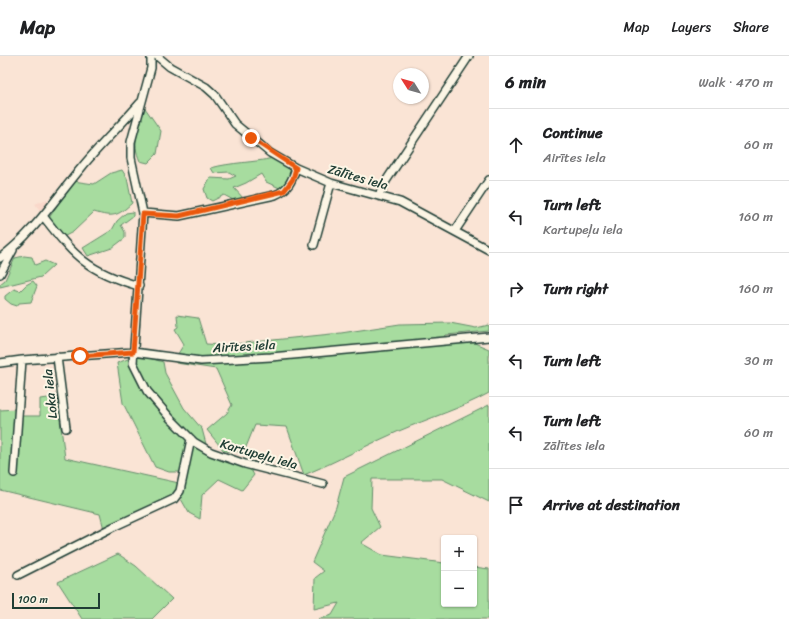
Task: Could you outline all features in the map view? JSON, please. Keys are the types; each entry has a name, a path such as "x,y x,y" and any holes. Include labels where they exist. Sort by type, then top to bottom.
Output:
{"street":[{"name":"Kartupeļu iela","path":"151,56 150,68 131,142 131,158 143,214 133,363 147,391 170,418 191,439 211,452 245,464 323,484"},
{"name":"Zālītes iela","path":"157,56 170,67 206,87 215,95 235,124 270,153 296,168 331,183 379,195 418,210 489,249"},
{"path":"379,195 386,181 469,56"},
{"path":"0,258 14,248 43,216 88,158 141,102"},
{"path":"143,214 179,216 275,195 284,191 293,179 296,168"},
{"path":"455,231 489,180"},
{"path":"314,245 331,183"},
{"path":"43,216 76,255 95,270 116,279 139,286"},
{"path":"0,274 14,248"},
{"name":"Airītes iela","path":"0,363 133,352 209,360 271,357 489,337"},
{"name":"Loka iela","path":"58,357 66,428"},
{"path":"14,473 22,360"},
{"path":"18,575 135,517 170,502 180,491 191,439"}],"shaded area":[{"path":"47,199 49,203 41,212 35,204"}],"green space":[{"path":"145,108 161,131 157,154 148,163 140,161 136,148 137,134"},
{"path":"273,158 293,169 282,189 266,182 261,174 234,188 244,199 235,201 224,195 212,201 207,198 204,189 210,178 229,179 236,176 229,172 214,173 211,168"},
{"path":"122,170 127,178 132,203 123,211 115,215 106,215 94,212 73,232 63,237 49,218 73,181 94,184 111,173"},
{"path":"133,212 133,216 121,225 125,232 125,238 112,248 88,256 83,248 112,230 117,221 126,213"},
{"path":"24,256 32,257 35,265 45,261 54,265 41,277 0,287 0,284 5,280 15,258"},
{"path":"33,281 37,286 31,302 19,303 17,306 11,304 5,299 5,296 14,289 20,291"},
{"path":"177,315 198,318 206,344 225,345 341,333 400,324 450,323 476,328 489,325 489,331 446,335 443,340 472,342 489,349 489,393 456,409 399,431 304,475 287,427 255,425 244,452 224,451 207,430 227,413 232,405 216,369 176,363 176,357 184,344 175,329 178,327"},
{"path":"139,355 163,362 165,373 184,408 202,429 206,444 198,446 211,455 251,470 254,475 242,490 219,479 202,495 200,519 189,513 181,499 192,449 182,472 169,472 155,467 123,403 117,363"},
{"path":"57,397 65,458 179,483 175,496 104,529 100,514 0,490 0,410 16,409 21,416 40,416 40,399"},
{"path":"489,405 489,502 442,479 372,479 371,508 380,527 361,543 382,555 441,563 441,607 477,607 477,567 489,569 489,619 318,619 332,615 339,603 314,609 315,578 324,571 312,562 336,507 344,477"},
{"path":"118,554 136,566 172,599 152,619 82,619 58,582"}],"route":[{"path":"80,356 133,352 139,286 143,214 179,216 275,195 284,191 293,179 296,168 270,153 251,138"}]}
